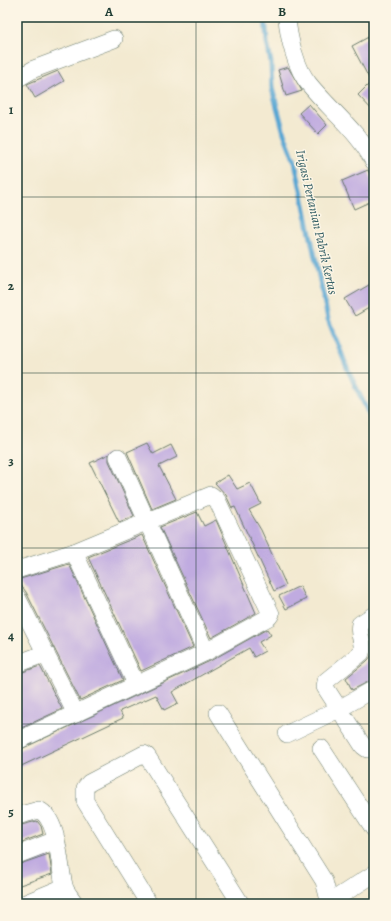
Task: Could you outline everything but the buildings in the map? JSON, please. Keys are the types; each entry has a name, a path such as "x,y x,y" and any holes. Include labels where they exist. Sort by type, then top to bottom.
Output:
{"street":[{"path":"287,17 294,54 308,83 354,132 373,156"},
{"path":"17,79 34,69 114,39"},
{"path":"118,457 206,652"},
{"path":"17,570 74,552 209,495 213,496 217,500 271,614 269,618 206,652 136,684 76,714 17,740"},
{"path":"74,552 136,684"},
{"path":"17,597 76,714"},
{"path":"374,615 360,624 359,628 363,648 361,653 326,681 327,691 362,746 367,749 374,749"},
{"path":"17,664 46,653"},
{"path":"287,734 339,710 374,689"},
{"path":"218,713 324,882 332,904 341,895 374,874"},
{"path":"321,748 374,829"},
{"path":"149,904 85,801 84,795 89,783 144,754 148,756 241,904"},
{"path":"17,816 39,810 48,815 56,840 64,887 75,904"},
{"path":"17,855 56,840"},
{"path":"23,904 64,887"}],"waterway":[{"name":"Irigasi Pertanian Pabrik Kertas","path":"265,17 267,43 271,62 272,88 284,133 295,162 328,319 348,370 374,425"}]}
